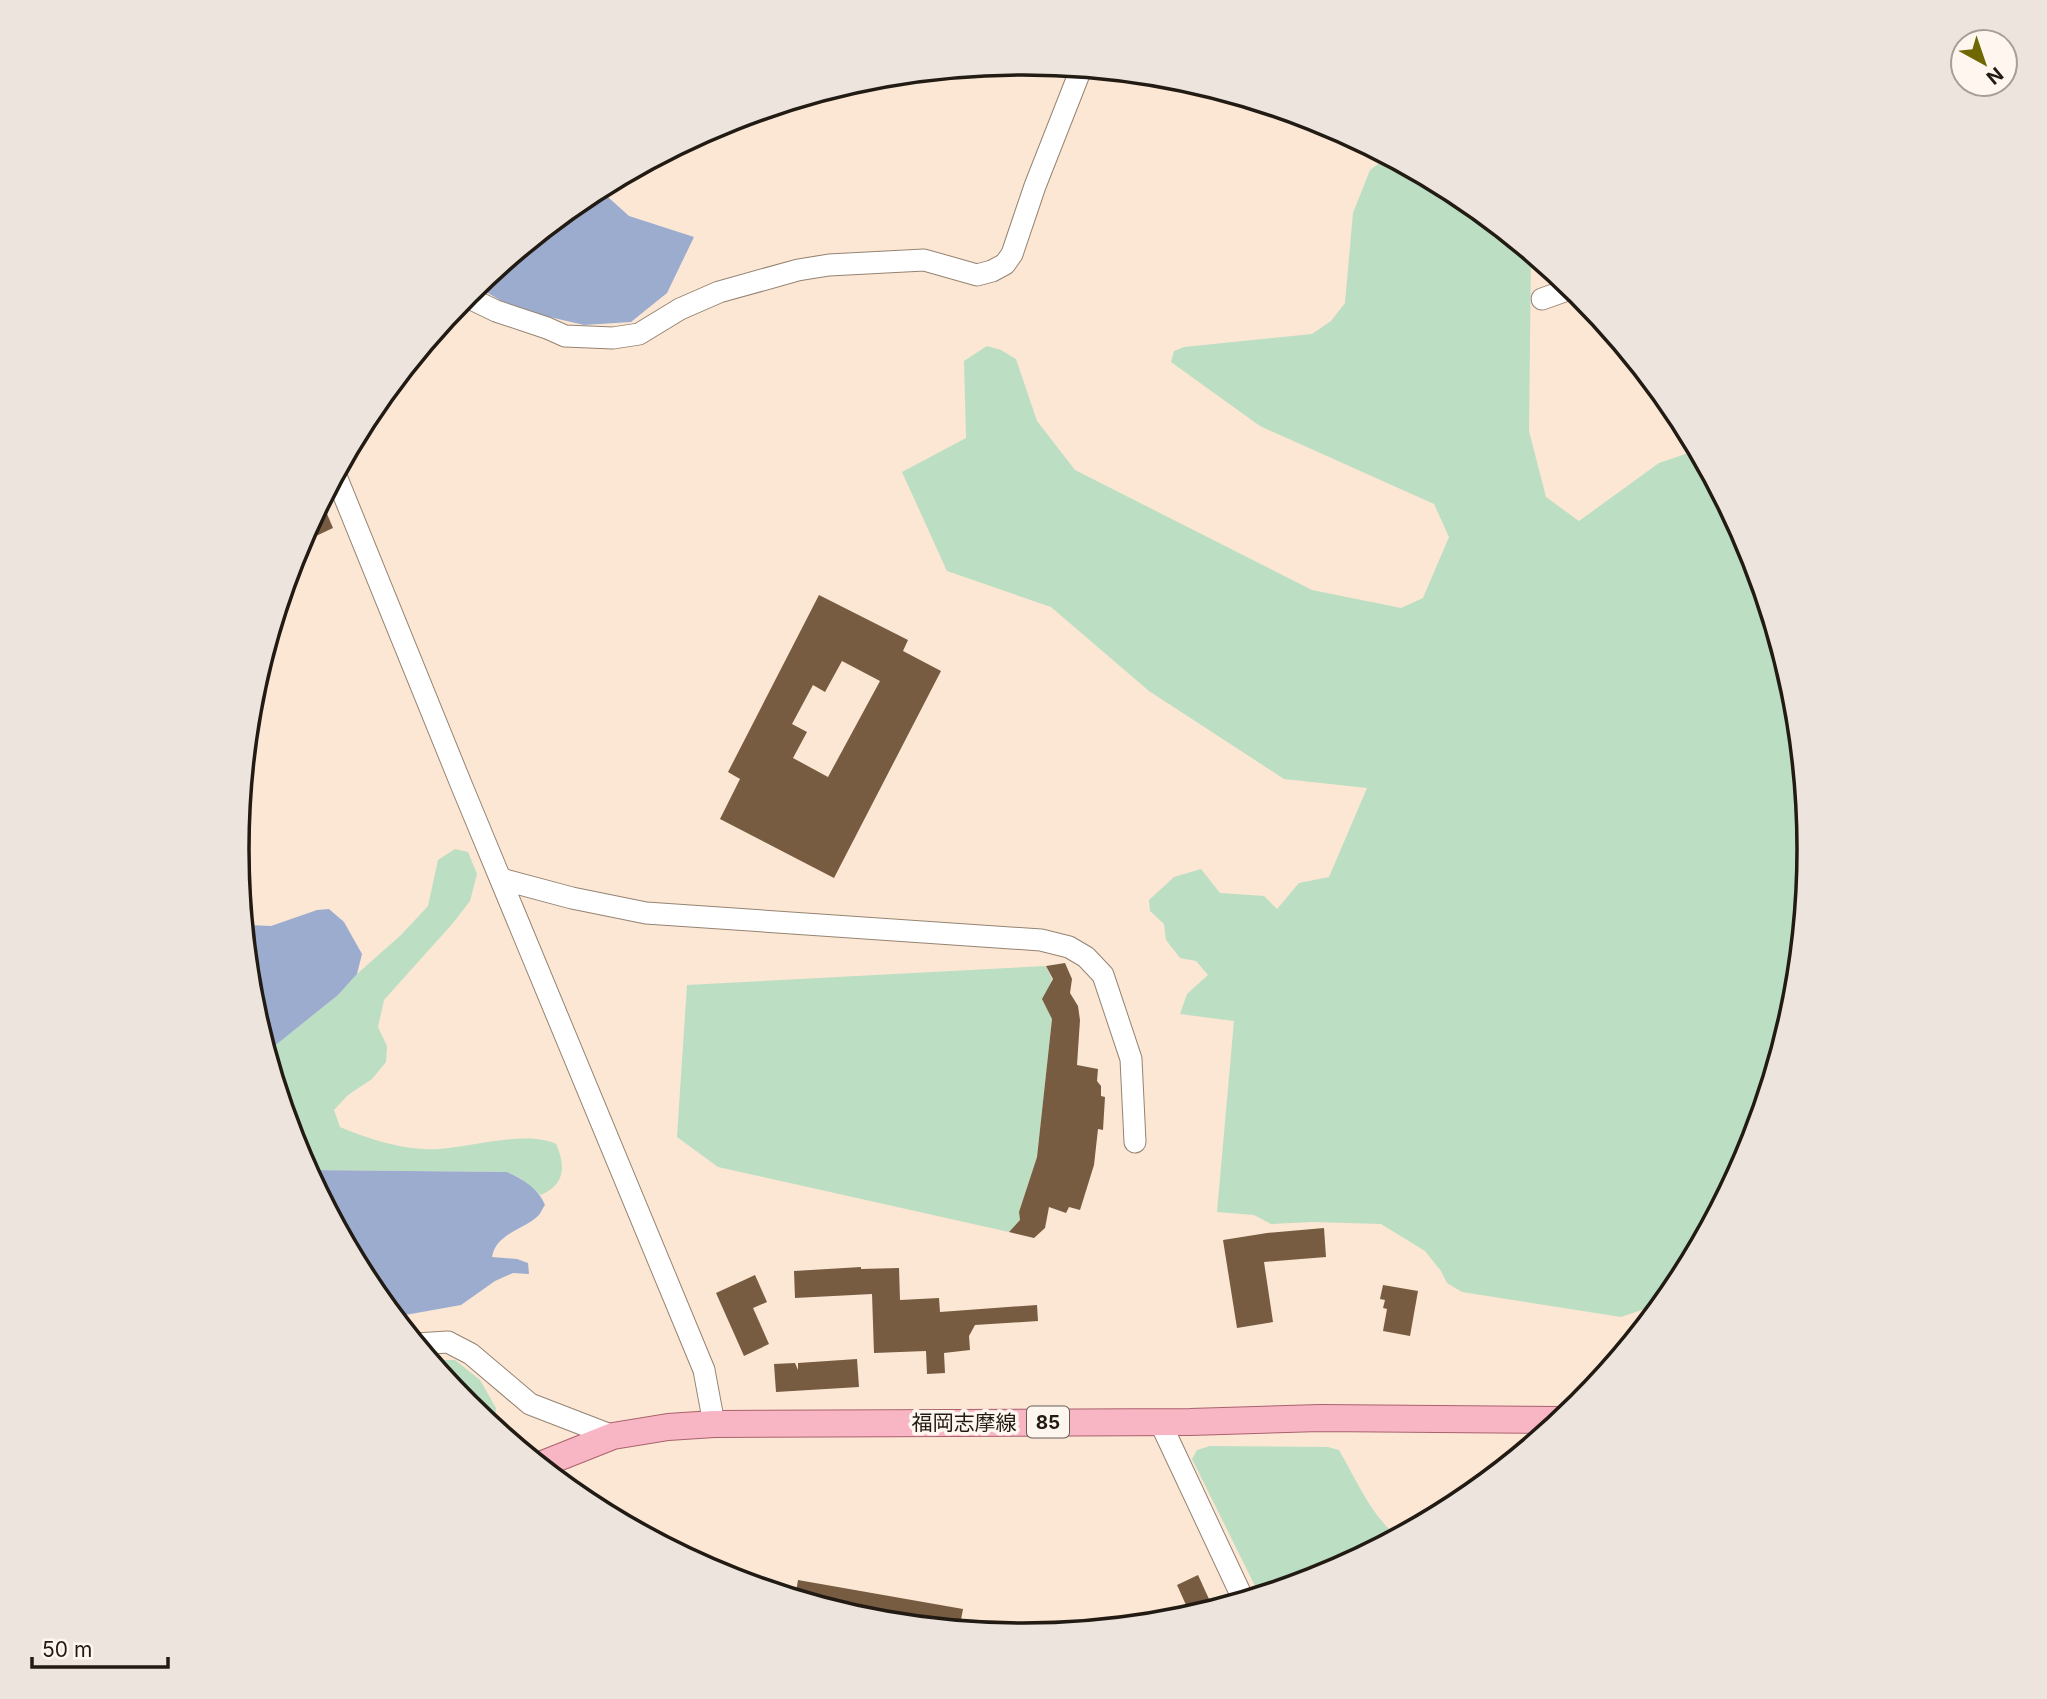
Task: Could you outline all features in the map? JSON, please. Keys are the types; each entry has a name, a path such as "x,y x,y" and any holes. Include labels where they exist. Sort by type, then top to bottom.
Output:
{"main road":[{"name":"福岡志摩線","path":"549,1461 613,1436 668,1427 714,1424 1160,1422 1320,1418 1547,1420"}],"street":[{"path":"476,302 565,336 613,338 639,334 680,309 719,292 798,270 829,265 924,260 977,275 992,271 1005,264 1012,254 1034,186 1078,77"},
{"path":"1542,299 1561,292"},
{"path":"340,486 704,1370 714,1424"},
{"path":"501,880 646,913 1041,940 1069,947 1086,957 1103,975 1131,1059 1135,1142"},
{"path":"427,1343 448,1342 471,1354 530,1404 613,1436"},
{"path":"1160,1422 1240,1592"}],"green space":[{"path":"1380,163 1411,179 1495,235 1531,264 1529,431 1546,497 1579,521 1659,463 1688,453 1739,553 1757,601 1783,698 1791,748 1798,850 1791,951 1771,1050 1739,1146 1694,1237 1647,1308 1621,1317 1462,1292 1447,1283 1425,1251 1381,1224 1271,1224 1254,1215 1217,1212 1234,1021 1180,1014 1187,994 1208,975 1196,961 1180,958 1166,940 1164,924 1150,911 1149,900 1174,877 1201,869 1220,893 1264,896 1277,909 1299,883 1329,877 1367,788 1284,779 1149,691 1051,607 947,571 902,472 966,438 964,361 987,346 1016,359 1037,421 1075,470 1312,590 1401,608 1423,598 1449,537 1434,504 1260,426 1171,362 1174,351 1184,347 1312,334 1331,321 1345,303 1353,213 1370,170"},
{"path":"455,849 468,852 477,874 470,901 384,1000 378,1027 387,1046 386,1062 372,1079 348,1095 334,1110 340,1127 401,1146 439,1149 515,1139 544,1140 556,1144 561,1160 561,1174 555,1186 541,1195 520,1178 507,1172 319,1170 290,1098 275,1046 338,995 428,906 438,860"},
{"path":"1046,966 1052,979 1044,1000 1052,1019 1037,1157 1019,1212 1020,1220 1009,1232 718,1167 677,1137 687,985"},
{"path":"441,1360 455,1360 480,1380 496,1408 495,1415"},
{"path":"1210,1446 1328,1447 1339,1450 1372,1508 1391,1531 1320,1565 1256,1588 1192,1459 1197,1450"}],"water":[{"path":"608,197 629,216 694,237 667,293 631,322 584,325 515,309 486,292 552,235"},
{"path":"329,909 344,922 362,954 357,974 338,995 275,1046 264,1001 253,925 271,926 317,910"},
{"path":"319,1170 507,1172 535,1189 545,1205 539,1215 499,1242 492,1257 517,1259 528,1263 529,1274 513,1273 495,1281 461,1305 405,1315 353,1237"}],"building":[{"path":"326,513 333,528 316,536"},
{"path":"819,595 908,640 903,651 941,671 834,878 720,819 740,779 728,772","holes":["842,661 880,681 828,777 793,758 807,732 792,724 813,685 825,692"]},
{"path":"1065,963 1072,979 1070,993 1078,1006 1080,1020 1077,1065 1098,1069 1097,1081 1101,1086 1101,1096 1105,1097 1103,1130 1098,1129 1094,1165 1080,1210 1069,1207 1066,1213 1049,1207 1045,1228 1034,1238 1009,1232 1020,1220 1019,1212 1037,1157 1052,1019 1042,999 1053,979 1046,966"},
{"path":"1324,1228 1326,1257 1264,1262 1273,1322 1237,1328 1223,1240"},
{"path":"899,1268 900,1300 939,1298 940,1312 1037,1305 1038,1321 975,1325 969,1336 970,1350 944,1353 945,1373 927,1374 926,1351 874,1353 872,1294 795,1298 794,1271"},
{"path":"755,1275 767,1302 753,1308 769,1344 744,1356 716,1293"},
{"path":"1383,1285 1418,1291 1410,1336 1383,1331 1387,1309 1383,1308 1385,1300 1380,1299"},
{"path":"857,1359 859,1387 776,1392 774,1364 795,1363 798,1370 798,1363"},
{"path":"1198,1575 1210,1601 1187,1606 1177,1585"},
{"path":"798,1580 963,1609 961,1621 922,1617 872,1609 796,1589"}]}
